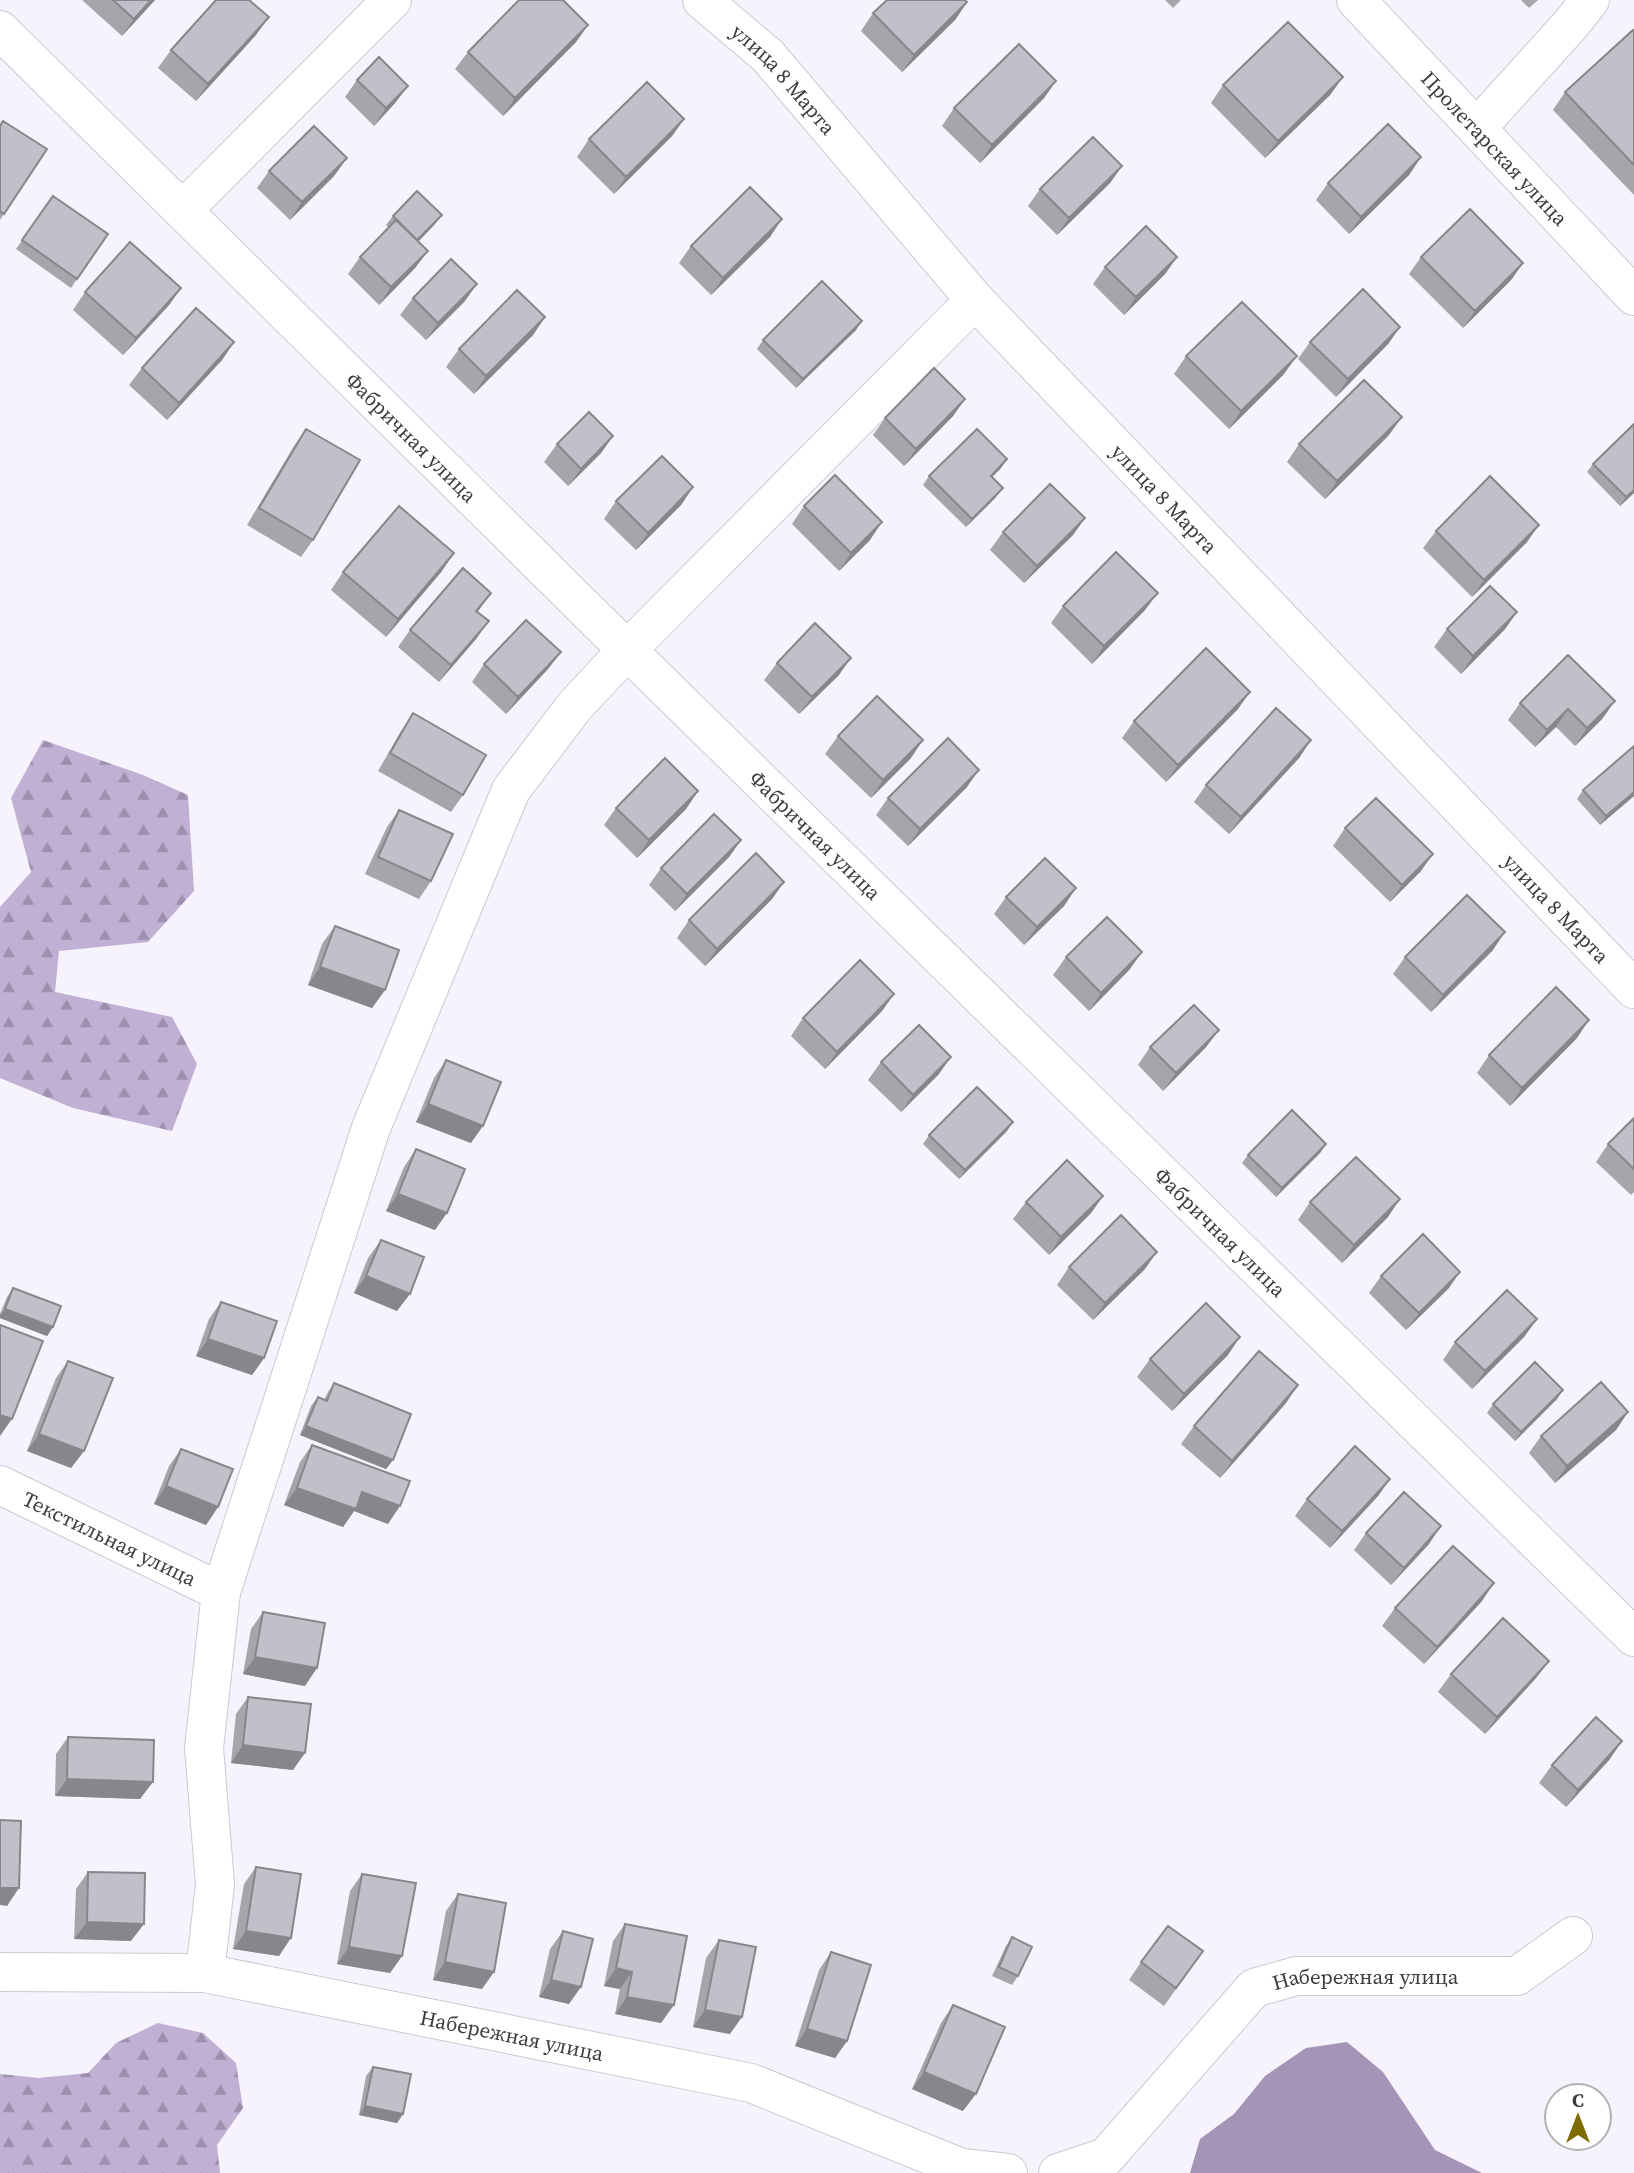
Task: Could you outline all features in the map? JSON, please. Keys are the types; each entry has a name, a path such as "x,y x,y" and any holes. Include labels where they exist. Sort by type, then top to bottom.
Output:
{"street":[{"path":"183,210 392,0"},
{"name":"улица 8 Марта","path":"702,0 768,56 975,300 1634,989"},
{"name":"Пролетарская улица","path":"1356,0 1634,296"},
{"path":"1477,128 1590,0"},
{"name":"Фабричная улица","path":"0,30 627,650 1634,1637"},
{"path":"205,1973 215,1884 204,1748 220,1592 372,1128 511,790 574,706 627,650 975,300"},
{"name":"Текстильная улица","path":"0,1485 220,1592"},
{"name":"Набережная улица","path":"1058,2173 1106,2157 1254,1988 1296,1976 1517,1976 1573,1936"},
{"name":"Набережная улица","path":"0,1972 205,1973 751,2083 962,2168 1008,2173"}],"green space":[{"path":"43,740 143,775 188,795 194,891 148,942 59,951 55,992 172,1017 197,1064 172,1131 73,1108 0,1078 0,907 31,872 11,798"},
{"path":"158,2023 203,2033 236,2063 243,2108 217,2145 220,2173 0,2173 0,2074 39,2078 88,2073 116,2043"}],"shaded area":[{"path":"1347,2042 1383,2072 1435,2150 1482,2173 1190,2173 1200,2139 1234,2114 1265,2076 1306,2048"}],"building":[{"path":"113,0 151,0 134,19"},
{"path":"216,0 249,0 269,17 208,84 171,50"},
{"path":"519,0 563,0 588,25 515,98 468,52"},
{"path":"887,0 967,2 914,55 873,13"},
{"path":"1288,22 1343,77 1278,141 1223,85"},
{"path":"1634,31 1634,165 1565,92"},
{"path":"1019,44 1056,81 992,145 954,108"},
{"path":"379,57 408,86 386,108 357,80"},
{"path":"647,82 684,119 626,177 589,139"},
{"path":"3,121 47,149 4,214 0,211 0,126"},
{"path":"1388,124 1421,157 1361,217 1328,183"},
{"path":"314,126 347,158 302,202 269,171"},
{"path":"1093,137 1122,166 1069,218 1040,189"},
{"path":"750,187 782,219 723,278 691,246"},
{"path":"417,191 442,215 417,240 393,216"},
{"path":"53,196 108,234 77,279 22,240"},
{"path":"1470,209 1523,263 1475,311 1421,257"},
{"path":"396,220 428,251 391,287 360,257"},
{"path":"1146,226 1177,257 1136,297 1105,267"},
{"path":"130,242 181,288 136,338 85,292"},
{"path":"451,259 477,284 438,323 413,298"},
{"path":"822,281 862,321 803,379 763,340"},
{"path":"1363,289 1400,327 1348,379 1310,342"},
{"path":"517,290 545,317 486,376 459,349"},
{"path":"1242,302 1297,356 1241,411 1186,356"},
{"path":"196,308 234,342 179,403 142,368"},
{"path":"934,368 965,399 916,449 885,418"},
{"path":"1364,380 1402,417 1337,481 1299,444"},
{"path":"589,412 613,436 581,469 557,444"},
{"path":"1634,424 1634,490 1626,497 1593,464"},
{"path":"306,429 360,460 313,540 259,508"},
{"path":"977,429 1007,459 991,476 1003,488 972,519 929,476"},
{"path":"662,456 693,487 648,533 616,501"},
{"path":"835,475 882,522 851,553 804,506"},
{"path":"1490,476 1539,525 1484,580 1436,531"},
{"path":"1050,484 1085,518 1037,566 1003,532"},
{"path":"399,506 454,553 398,619 343,572"},
{"path":"1116,552 1158,593 1104,646 1063,606"},
{"path":"463,568 491,593 476,611 489,621 451,665 410,630"},
{"path":"1490,586 1517,612 1473,656 1447,629"},
{"path":"526,620 561,652 518,697 484,664"},
{"path":"815,623 851,658 812,697 777,663"},
{"path":"1206,648 1250,692 1178,765 1134,721"},
{"path":"1568,655 1615,701 1587,728 1568,709 1547,730 1520,703"},
{"path":"877,696 923,740 883,780 838,736"},
{"path":"1276,708 1311,740 1241,817 1206,785"},
{"path":"413,713 486,755 463,795 390,753"},
{"path":"948,738 979,770 920,829 888,798"},
{"path":"1634,746 1634,792 1606,816 1583,790"},
{"path":"665,758 698,791 649,840 616,808"},
{"path":"1376,798 1433,854 1402,885 1345,828"},
{"path":"399,810 453,834 431,881 378,857"},
{"path":"714,814 741,840 687,894 661,868"},
{"path":"756,853 784,882 717,949 689,920"},
{"path":"1045,858 1076,888 1037,927 1006,897"},
{"path":"1467,895 1505,932 1443,995 1405,957"},
{"path":"1107,917 1142,952 1101,993 1066,957"},
{"path":"335,926 399,950 385,990 320,967"},
{"path":"860,960 894,994 837,1052 803,1018"},
{"path":"1556,987 1589,1020 1522,1088 1489,1055"},
{"path":"1194,1005 1219,1030 1176,1073 1150,1047"},
{"path":"919,1025 951,1057 913,1095 881,1062"},
{"path":"446,1060 501,1082 483,1126 428,1104"},
{"path":"977,1087 1013,1122 965,1170 929,1135"},
{"path":"1292,1110 1326,1144 1282,1188 1248,1155"},
{"path":"1634,1118 1634,1169 1608,1144"},
{"path":"416,1149 465,1169 447,1213 398,1194"},
{"path":"1356,1157 1400,1199 1354,1245 1310,1202"},
{"path":"1067,1160 1103,1196 1061,1237 1026,1202"},
{"path":"1121,1215 1157,1252 1105,1303 1069,1267"},
{"path":"1423,1234 1460,1272 1419,1313 1381,1276"},
{"path":"381,1240 424,1257 410,1294 366,1276"},
{"path":"13,1288 61,1306 53,1327 5,1309"},
{"path":"1507,1290 1537,1319 1485,1371 1455,1342"},
{"path":"221,1302 277,1321 264,1358 208,1339"},
{"path":"1206,1303 1240,1337 1184,1394 1150,1359"},
{"path":"0,1325 43,1341 12,1419 0,1415"},
{"path":"1259,1351 1298,1385 1232,1461 1194,1426"},
{"path":"68,1361 113,1378 84,1451 39,1434"},
{"path":"1535,1362 1563,1390 1521,1432 1493,1404"},
{"path":"1601,1382 1628,1412 1567,1466 1541,1436"},
{"path":"334,1383 411,1414 393,1460 306,1426 318,1397 327,1401"},
{"path":"312,1445 410,1481 400,1506 362,1492 356,1509 297,1488"},
{"path":"1355,1446 1390,1479 1342,1531 1307,1499"},
{"path":"181,1449 233,1469 218,1507 166,1486"},
{"path":"1404,1492 1441,1526 1404,1568 1366,1533"},
{"path":"1453,1546 1494,1583 1437,1647 1395,1608"},
{"path":"263,1612 325,1623 317,1668 255,1657"},
{"path":"1503,1618 1549,1661 1497,1717 1451,1674"},
{"path":"248,1697 311,1704 305,1753 243,1745"},
{"path":"1596,1717 1622,1741 1578,1790 1552,1765"},
{"path":"68,1737 154,1740 153,1782 67,1779"},
{"path":"0,1820 21,1821 19,1888 0,1888"},
{"path":"256,1867 301,1874 291,1938 246,1931"},
{"path":"88,1872 145,1873 144,1924 87,1922"},
{"path":"362,1874 416,1883 402,1956 349,1947"},
{"path":"458,1894 506,1903 494,1972 445,1962"},
{"path":"625,1924 687,1936 674,2005 627,1997 632,1972 616,1968"},
{"path":"1168,1926 1203,1951 1176,1988 1141,1962"},
{"path":"563,1931 593,1939 581,1987 551,1980"},
{"path":"1012,1937 1032,1947 1018,1976 999,1967"},
{"path":"719,1940 756,1947 742,2017 705,2010"},
{"path":"831,1952 871,1965 847,2041 807,2029"},
{"path":"953,2005 1005,2027 976,2094 924,2072"},
{"path":"373,2067 411,2074 403,2114 365,2106"}]}
